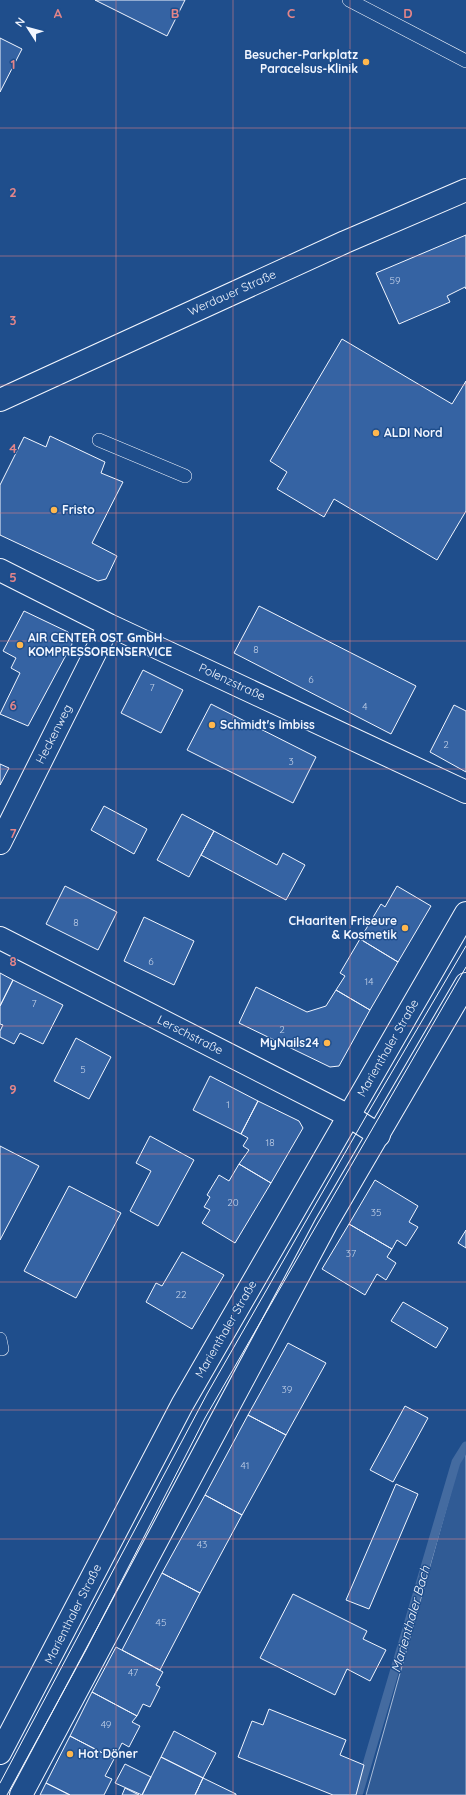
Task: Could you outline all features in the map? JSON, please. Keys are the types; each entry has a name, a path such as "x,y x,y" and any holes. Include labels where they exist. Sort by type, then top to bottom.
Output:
{"main road":[{"name":"Werdauer Straße","path":"0,400 345,242 466,190"},
{"name":"Polenzstraße","path":"0,570 109,625 466,792"},
{"name":"Heckenweg","path":"0,843 109,625"},
{"name":"Marienthaler Straße","path":"0,1753 182,1405 466,913"},
{"name":"Lerschstraße","path":"0,938 349,1116 379,1135"},
{"path":"21,1795 326,1224 466,984"}],"lane":[{"path":"349,0 466,61"},
{"path":"99,440 185,476"}],"shaded area":[{"path":"466,1451 466,1795 366,1795 459,1462"}],"building":[{"path":"95,0 185,0 167,36"},
{"path":"0,38 22,49 0,92"},
{"path":"466,235 466,289 465,287 447,296 450,302 399,324 376,273"},
{"name":"ALDI Nord","path":"342,339 452,404 466,381 466,511 437,560 334,499 324,517 277,489 287,472 270,461"},
{"name":"Fristo","path":"50,436 105,462 101,473 123,482 92,543 117,556 106,579 98,581 0,535 0,485 24,437 46,447"},
{"path":"259,606 416,686 391,734 234,653"},
{"path":"24,611 68,632 72,644 28,726 0,714 20,673 11,668 16,658 3,651"},
{"path":"143,670 183,690 161,733 121,713"},
{"path":"211,704 316,757 293,803 187,750"},
{"path":"454,705 466,711 466,772 430,752"},
{"path":"0,764 9,768 0,785"},
{"path":"104,806 147,829 134,854 91,830"},
{"path":"182,814 214,831 189,877 157,860"},
{"path":"214,831 277,865 283,853 305,865 286,900 201,855"},
{"path":"65,886 117,912 98,950 46,924"},
{"path":"397,886 431,906 398,962 360,939 381,904 385,907"},
{"path":"144,917 194,941 174,985 124,961"},
{"path":"360,939 398,962 370,1010 336,990 345,976 340,973"},
{"path":"0,973 13,980 0,1006"},
{"path":"13,980 63,1005 43,1044 20,1033 14,1044 0,1037 0,1031 3,1025 0,1024 0,1006"},
{"path":"256,987 307,1012 326,1006 336,990 370,1010 339,1066 330,1067 239,1023"},
{"path":"76,1038 111,1057 89,1099 54,1081"},
{"path":"210,1076 258,1101 241,1134 193,1110"},
{"path":"258,1101 299,1121 303,1128 271,1183 239,1164 249,1150 243,1146 248,1138 241,1134"},
{"path":"150,1136 194,1160 158,1226 130,1211 151,1171 136,1163"},
{"path":"0,1146 39,1166 0,1240"},
{"path":"239,1164 271,1183 235,1243 202,1223 210,1210 204,1207 210,1197 207,1195 219,1175 229,1181"},
{"path":"375,1180 418,1206 409,1222 418,1227 406,1246 397,1240 392,1249 349,1224"},
{"path":"69,1186 121,1213 76,1298 24,1271"},
{"path":"349,1224 392,1249 387,1257 396,1263 386,1280 377,1274 365,1295 322,1269"},
{"path":"466,1230 466,1248 458,1243"},
{"path":"182,1252 224,1275 192,1329 146,1302 156,1283 162,1286"},
{"path":"403,1302 448,1328 436,1348 391,1321"},
{"path":"288,1343 326,1363 286,1435 248,1415"},
{"path":"405,1406 428,1418 393,1482 370,1470"},
{"path":"248,1415 286,1435 242,1515 205,1495"},
{"path":"396,1484 418,1494 369,1609 346,1600"},
{"path":"205,1495 242,1515 200,1593 162,1573"},
{"path":"162,1573 200,1593 160,1670 122,1650"},
{"path":"293,1594 367,1631 363,1639 386,1650 370,1681 347,1669 335,1695 260,1658"},
{"path":"116,1647 163,1672 156,1685 160,1687 150,1707 143,1704 137,1716 92,1692"},
{"path":"92,1692 137,1716 132,1722 140,1726 129,1747 122,1743 114,1759 70,1736"},
{"path":"269,1709 346,1740 340,1755 364,1765 356,1795 333,1795 238,1757 252,1721 263,1725"},
{"path":"174,1731 216,1753 203,1778 161,1757"},
{"path":"70,1736 114,1759 105,1776 112,1779 104,1795 70,1795 46,1783"},
{"path":"161,1757 203,1778 195,1795 142,1795"},
{"path":"125,1764 151,1777 142,1795 115,1783"},
{"path":"203,1778 236,1794 236,1795 195,1795"},
{"path":"46,1783 70,1795 40,1795"},
{"path":"125,1788 139,1795 122,1795"}],"waterway":[{"name":"Marienthaler Bach","path":"358,1795 456,1462 466,1446"}],"tram line":[{"path":"0,1783 207,1394 369,1111 466,946"},
{"path":"7,1795 86,1650 205,1418 466,967"}],"place":[{"name":"Besucher-Parkplatz Paracelsus-Klinik","path":"366,62"},
{"name":"ALDI Nord","path":"376,433"},
{"name":"Fristo","path":"54,510"},
{"name":"AIR CENTER OST GmbH KOMPRESSORENSERVICE","path":"20,645"},
{"name":"Schmidt's Imbiss","path":"212,725"},
{"name":"CHaariten Friseure & Kosmetik","path":"405,928"},
{"name":"MyNails24","path":"327,1043"},
{"name":"Hot Döner","path":"70,1754"}]}
